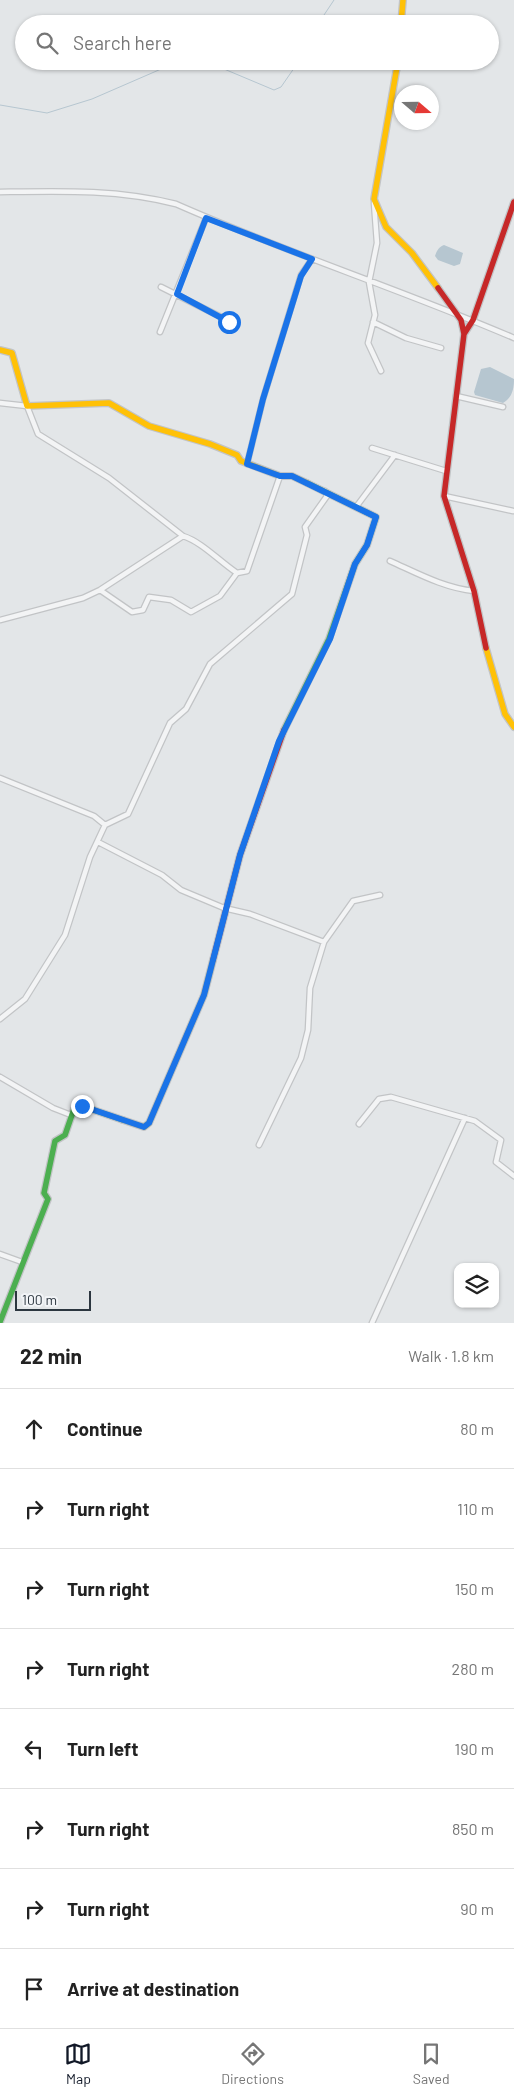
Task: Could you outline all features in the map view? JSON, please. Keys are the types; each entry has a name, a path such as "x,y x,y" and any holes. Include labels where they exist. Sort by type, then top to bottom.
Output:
{"street":[{"path":"402,15 403,0"},
{"path":"381,370 368,343 375,315 369,282 377,243 374,199 396,70"},
{"path":"0,192 82,191 142,196 176,204 206,218 369,282 456,313 514,338"},
{"path":"374,199 386,227 412,253 461,320 464,334 444,496 474,591 491,669 505,714 514,727"},
{"path":"464,334 473,320 514,202"},
{"path":"160,332 177,294 206,218"},
{"path":"247,464 263,399 301,276 312,259"},
{"path":"161,287 229,322"},
{"path":"374,322 406,338 441,348"},
{"path":"0,350 12,353 26,406 38,434 109,478 183,536 197,540 212,556 237,573"},
{"path":"456,396 503,407"},
{"path":"0,403 26,406 109,403 149,426 210,444 237,455 241,461 247,464 280,476 292,476 325,490 376,517 367,545 355,564 330,639 279,741 224,908 215,958 204,995 149,1123 144,1127 82,1106 74,1109 71,1115 71,1124 65,1135 55,1141 44,1193 48,1199 0,1322"},
{"path":"372,448 446,471"},
{"path":"356,508 395,455"},
{"path":"100,590 132,612 143,610 149,597 171,600 191,612 220,596 237,573 247,571 280,476"},
{"path":"0,1019 25,999 65,935 90,858 105,825 128,814 170,723 186,709 210,664 292,594 307,535 305,527 327,496 325,490"},
{"path":"444,496 513,511"},
{"path":"0,620 83,598 100,590 183,536"},
{"path":"390,561 460,590 474,591"},
{"path":"0,778 94,816 105,825"},
{"path":"98,842 162,875 181,890 224,908 250,914 324,942"},
{"path":"259,1145 301,1058 308,1030 310,988 324,942 353,901 380,895"},
{"path":"0,1077 53,1108 71,1115"},
{"path":"359,1124 379,1099 391,1097 475,1121 501,1140 496,1162 514,1176"},
{"path":"372,1323 465,1118"},
{"path":"0,1254 22,1262"}],"shaded area":[{"path":"444,245 463,253 460,264 454,266 438,260 435,256 437,250"},
{"path":"490,367 514,379 512,393 509,399 503,403 475,395 474,392 481,369"}],"waterway":[{"path":"324,15 334,0"},
{"path":"0,105 47,113 92,99 159,70"},
{"path":"226,70 274,90 281,87 293,70"}],"traffic: fast":[{"path":"284,730 329,639 355,564 367,545 376,517 307,483"},
{"path":"0,1322 48,1199 44,1193 55,1141 65,1135 74,1109 82,1106 123,1120"}],"traffic: slow":[{"path":"402,15 403,0"},
{"path":"396,70 374,199 386,227 412,253 438,288"},
{"path":"0,350 12,353 27,406 109,403 149,426 210,444 237,455 241,461 280,476 292,476 307,483"},
{"path":"486,648 505,714 514,727"},
{"path":"123,1120 144,1127 149,1123 204,995 213,960"}],"traffic: jam":[{"path":"464,334 473,320 514,202"},
{"path":"438,288 461,320 464,334 444,496 474,591 486,648"},
{"path":"213,960 240,855 284,730"}],"route":[{"path":"82,1106 144,1127 149,1123 157,1099 193,1026 204,995 215,958 224,908 279,741 330,639 355,564 367,545 376,517 363,512 341,498 292,476 280,476 247,464 263,399 301,276 312,259 206,218 177,294 229,322"}]}
